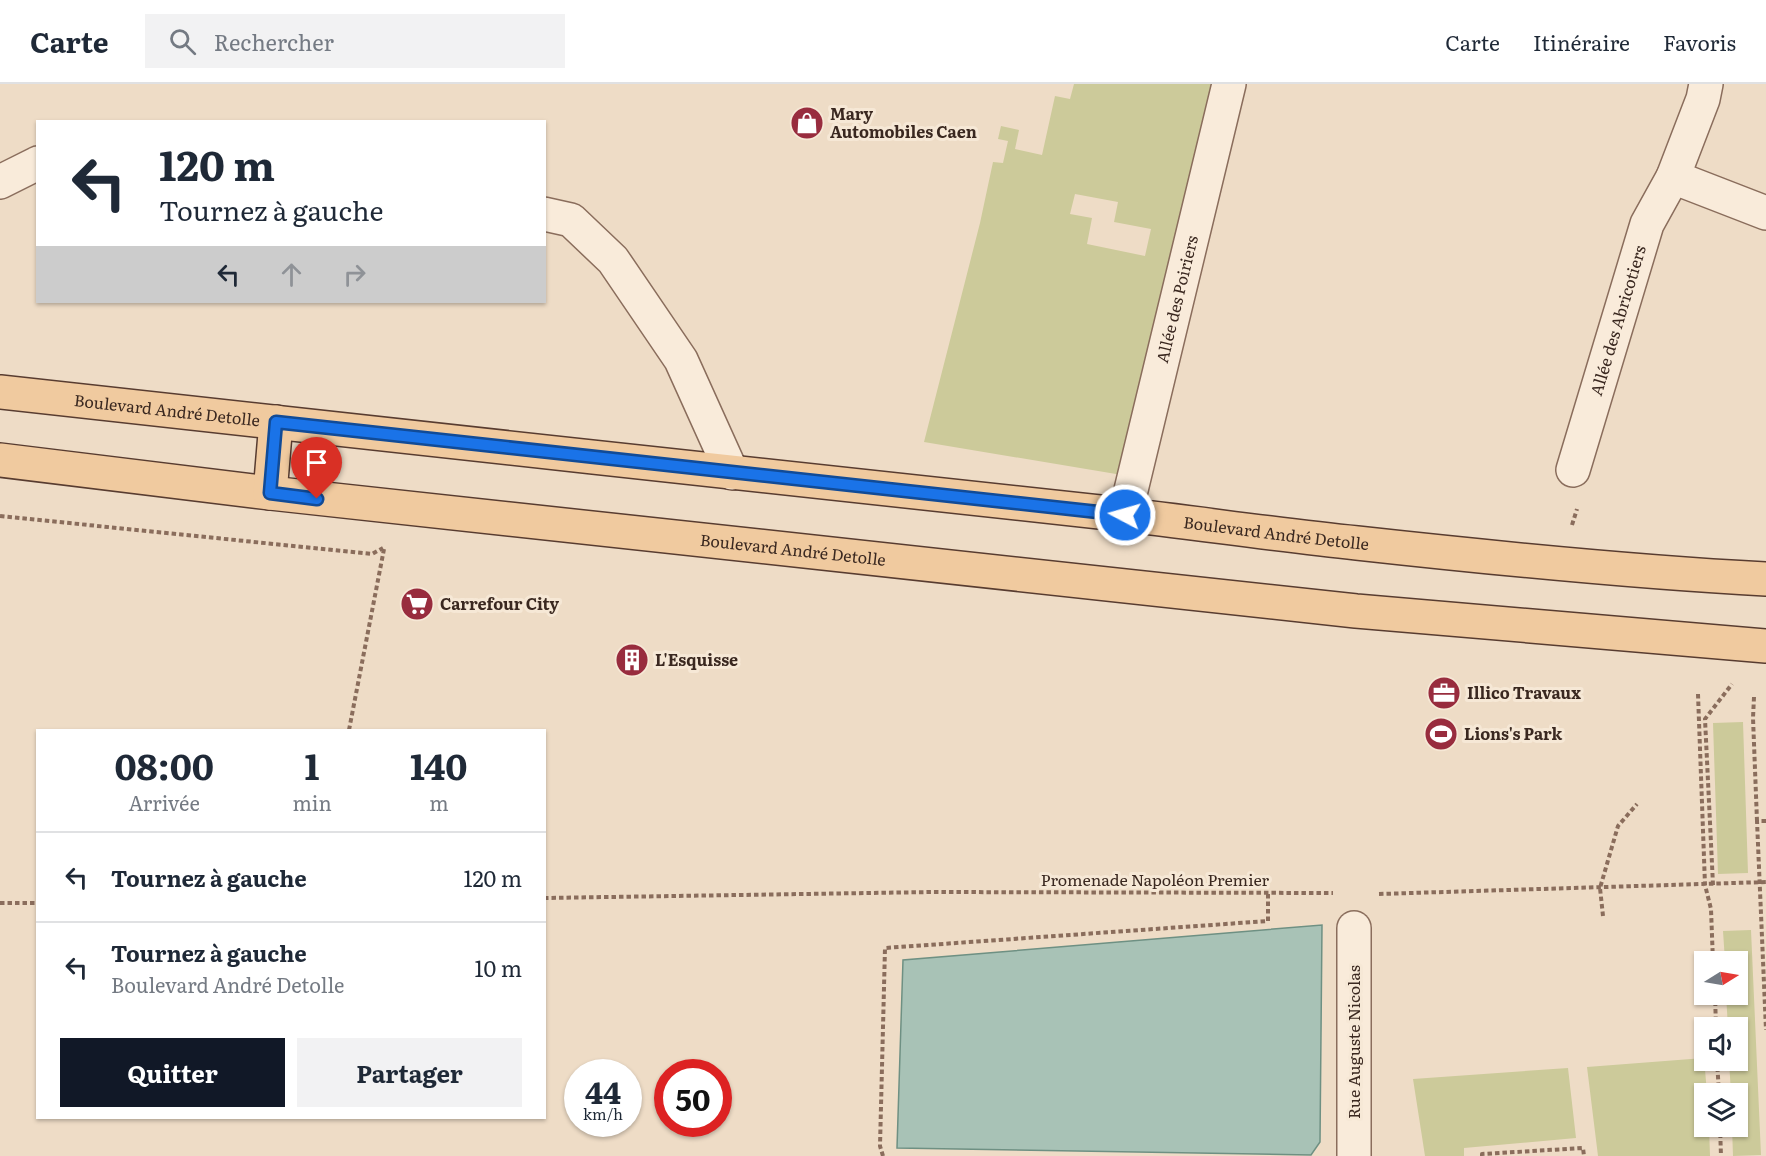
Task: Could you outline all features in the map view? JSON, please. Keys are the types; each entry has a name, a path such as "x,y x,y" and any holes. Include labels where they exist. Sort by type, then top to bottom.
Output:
{"main road":[{"name":"Boulevard André Detolle","path":"0,392 408,435 1356,543 1766,579"},
{"path":"270,493 276,422"},
{"name":"Boulevard André Detolle","path":"0,460 270,493 1344,610 1765,645"}],"street":[{"name":"Allée des Poiriers","path":"1125,515 1229,84"},
{"name":"Allée des Abricotiers","path":"1573,470 1647,224 1673,177 1703,99 1706,84"},
{"path":"0,182 36,164"},
{"path":"1673,177 1766,213"},
{"path":"546,214 571,220 613,260 681,360 732,473"},
{"name":"Rue Auguste Nicolas","path":"1354,928 1354,1156"}],"path":[{"path":"0,516 372,554 384,548 349,729"},
{"path":"1713,885 1705,719 1765,645"},
{"path":"1698,694 1705,885 1711,909 1713,951"},
{"path":"1754,697 1766,1030"},
{"path":"1603,916 1600,888 1618,826 1637,804"},
{"path":"1757,821 1766,820"},
{"path":"1373,894 1766,882"},
{"name":"Promenade Napoléon Premier","path":"546,898 933,892 1342,893"},
{"path":"883,1156 880,1146 885,948 1268,921 1268,892"},
{"path":"0,903 36,903"},
{"path":"1720,1137 1721,1156"},
{"path":"1482,1156 1482,1154 1583,1148 1584,1156"}],"shaded area":[{"path":"1074,84 1212,84 1122,475 924,442 980,223 993,162 1003,163 1008,141 998,139 1001,126 1019,130 1015,149 1042,155 1055,96 1070,99","holes":["1075,194 1118,202 1114,222 1151,229 1145,256 1087,244 1092,218 1070,214"]},
{"path":"1743,722 1748,873 1718,874 1713,723"},
{"path":"1322,925 1320,1142 1311,1155 897,1148 903,960"},
{"path":"1751,930 1761,1155 1733,1156 1732,1137 1748,1137 1748,1083 1730,1083 1730,1071 1748,1071 1748,1017 1727,1017 1727,1005 1748,1005 1748,951 1724,951 1723,931"},
{"path":"1694,1059 1694,1071 1705,1071 1706,1083 1694,1083 1694,1137 1709,1137 1710,1156 1598,1156 1587,1067"},
{"path":"1568,1068 1576,1138 1464,1148 1464,1156 1425,1156 1413,1079"}],"place":[{"name":"Mary Automobiles Caen","path":"807,123"},
{"name":"Carrefour City","path":"417,604"},
{"name":"L'Esquisse","path":"632,660"},
{"name":"Illico Travaux","path":"1444,693"},
{"name":"Lions's Park","path":"1441,734"}],"route":[{"path":"317,499 270,493 276,422 1125,515"}]}
